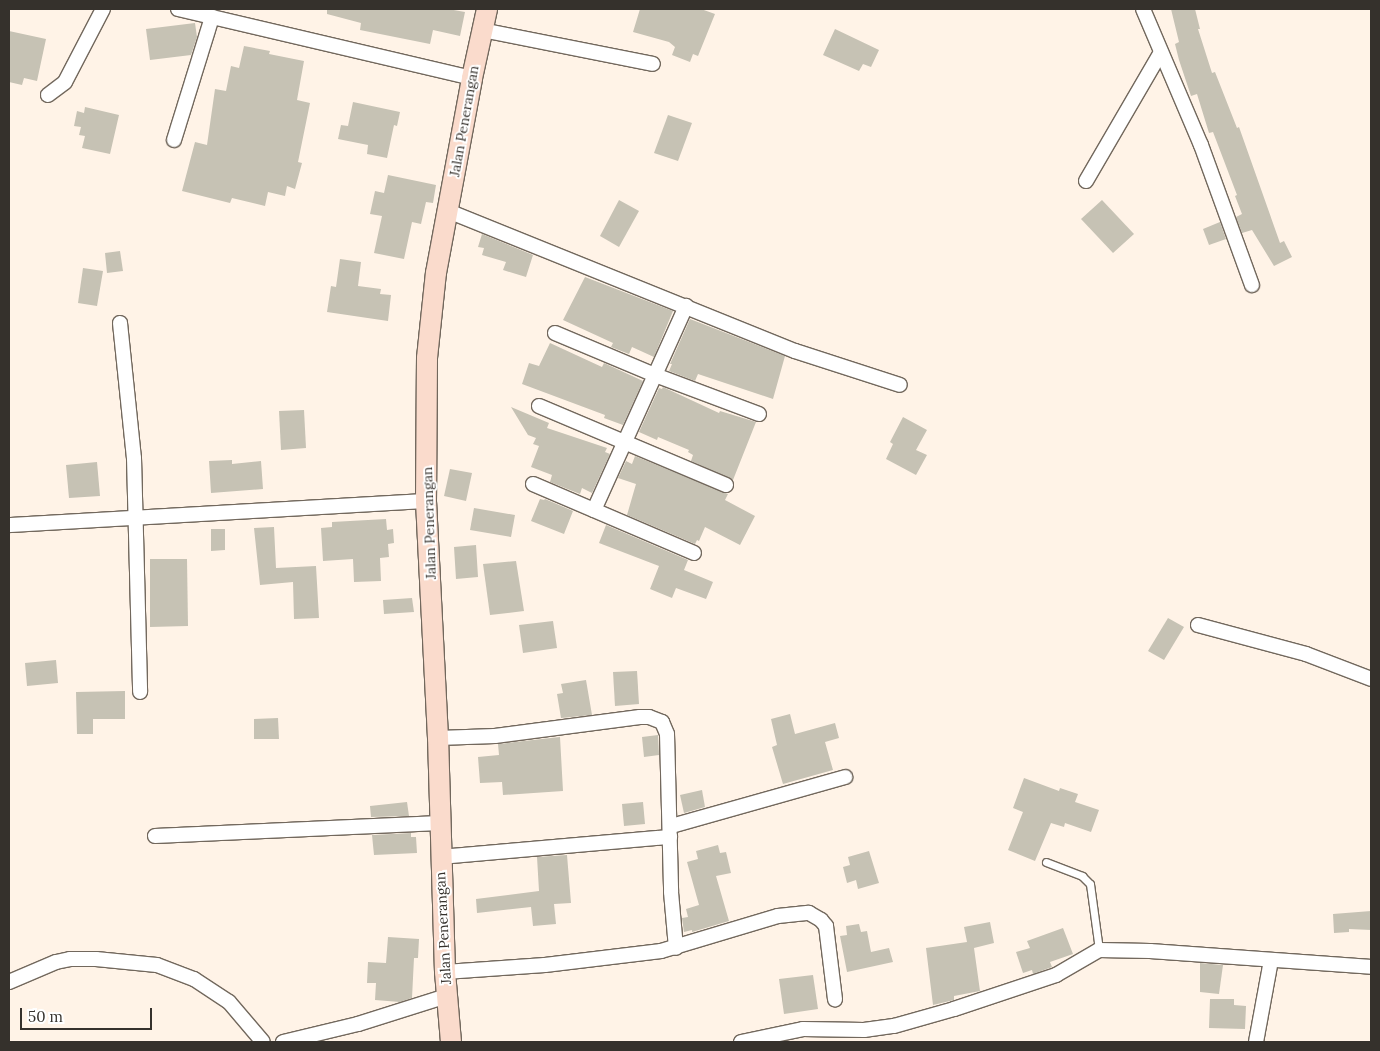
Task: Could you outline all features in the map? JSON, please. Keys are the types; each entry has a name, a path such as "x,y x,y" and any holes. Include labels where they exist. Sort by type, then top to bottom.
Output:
{"street":[{"path":"48,95 65,82 103,9"},
{"path":"178,9 472,78"},
{"name":"Jalan Penerangan","path":"451,1042 446,996 440,856 438,738 426,501 427,358 436,273 472,78 487,9"},
{"path":"1143,9 1201,145 1252,285"},
{"path":"174,140 212,17"},
{"path":"482,30 653,64"},
{"path":"1086,181 1161,52"},
{"path":"448,211 795,351 900,385"},
{"path":"594,510 626,444 686,306"},
{"path":"120,323 132,426 140,692"},
{"path":"555,332 655,375 759,414"},
{"path":"538,406 726,485"},
{"path":"533,484 694,552"},
{"path":"9,525 135,516 426,501"},
{"path":"1198,625 1306,654 1371,679"},
{"path":"438,738 495,736 640,717 656,719 662,722 667,734 671,892 676,948"},
{"path":"440,856 670,831 845,777"},
{"path":"155,836 440,823"},
{"path":"445,972 614,958 676,948 778,916 809,913 821,920 826,926 834,999"},
{"path":"741,1042 803,1030 864,1030 894,1026 954,1009 1056,974 1099,950 1371,967"},
{"path":"9,982 56,962 70,960 96,959 157,964 194,979 229,1002 263,1042"},
{"path":"1256,1042 1271,960"},
{"path":"282,1042 358,1024 446,996"}],"lane":[{"path":"1046,862 1082,876 1090,884 1099,950"}],"building":[{"path":"327,9 448,9 465,12 460,36 433,30 430,44 360,30 361,23 327,14"},
{"path":"640,9 701,9 715,14 698,56 693,54 690,62 672,55 675,47 669,42 633,32"},
{"path":"1171,9 1195,9 1200,29 1198,29 1212,73 1215,72 1237,128 1239,127 1280,243 1284,241 1292,257 1274,266 1252,230 1242,233 1236,217 1242,214 1235,196 1237,195 1213,132 1209,133 1197,94 1191,96 1179,60 1175,44 1179,42"},
{"path":"195,23 197,37 191,55 150,60 146,29"},
{"path":"835,29 879,50 871,67 863,64 859,71 823,55"},
{"path":"9,31 46,39 37,81 24,78 22,85 9,82"},
{"path":"244,46 270,51 269,54 304,61 297,100 310,103 298,162 302,163 295,189 287,186 285,196 268,192 265,206 232,198 230,203 182,191 195,142 207,145 215,89 226,91 231,66 239,68"},
{"path":"353,102 400,112 397,126 394,125 387,158 367,154 368,145 338,139 341,125 348,126"},
{"path":"85,107 119,115 110,154 82,148 85,136 79,135 81,127 74,126 77,111 84,113"},
{"path":"668,115 692,123 678,161 654,153"},
{"path":"388,175 436,185 433,203 426,202 421,224 412,222 404,259 374,253 382,216 370,214 375,191 384,193"},
{"path":"619,200 639,211 619,247 600,236"},
{"path":"1102,200 1134,234 1113,253 1081,219"},
{"path":"1220,222 1226,239 1209,245 1203,229"},
{"path":"482,234 533,255 526,277 503,270 506,262 482,255 484,248 478,247"},
{"path":"120,251 123,271 107,273 105,253"},
{"path":"340,259 361,262 358,286 381,289 380,294 391,295 388,321 327,312 331,286 336,287"},
{"path":"83,268 103,271 97,306 78,303"},
{"path":"585,277 673,311 654,357 632,347 629,354 611,347 613,343 563,320"},
{"path":"690,319 785,356 773,399 698,374 695,381 669,371 672,364 670,364"},
{"path":"550,343 602,367 604,363 643,381 623,425 604,418 605,415 522,384 529,363 539,366"},
{"path":"663,387 719,413 720,411 756,422 733,480 691,461 693,455 688,452 689,450 658,437 657,440 639,432 659,388 662,389"},
{"path":"511,407 549,423 547,428 607,448 605,452 610,454 592,493 582,488 580,494 550,482 552,475 531,467 539,446 533,444 536,438 528,435"},
{"path":"304,410 306,448 281,450 279,411"},
{"path":"903,417 927,430 916,450 927,455 916,475 886,459 893,444 890,442"},
{"path":"635,456 728,494 725,500 755,516 740,545 705,527 699,541 697,540 695,544 627,515 636,484 618,478 626,461 632,464"},
{"path":"232,460 232,464 261,461 263,489 211,493 209,461"},
{"path":"97,462 100,496 69,498 66,465"},
{"path":"450,469 472,473 466,501 444,496"},
{"path":"540,499 545,499 573,511 564,534 531,521"},
{"path":"474,508 515,515 511,537 470,530"},
{"path":"386,519 387,530 393,529 394,543 388,544 389,557 380,558 381,581 354,582 353,559 323,561 321,528 332,527 332,522"},
{"path":"606,525 688,560 684,570 713,582 706,599 676,588 672,598 650,589 659,566 599,543"},
{"path":"274,527 276,568 316,566 319,618 294,619 293,582 260,585 254,528"},
{"path":"211,529 225,529 225,550 211,551"},
{"path":"476,545 478,577 456,579 454,547"},
{"path":"150,559 187,559 188,626 150,627"},
{"path":"516,561 524,611 490,615 483,564"},
{"path":"412,598 414,612 384,614 383,600"},
{"path":"1168,618 1184,627 1164,660 1148,651"},
{"path":"553,621 557,648 523,653 519,625"},
{"path":"56,660 58,683 27,686 25,663"},
{"path":"637,671 639,704 615,706 613,672"},
{"path":"586,680 592,715 561,718 557,694 563,693 561,684"},
{"path":"125,691 125,719 93,719 93,734 77,734 76,692"},
{"path":"790,714 795,734 835,723 839,738 825,742 833,770 783,784 772,747 777,745 771,719"},
{"path":"278,718 279,739 254,739 254,719"},
{"path":"658,735 659,755 644,757 642,737"},
{"path":"560,737 563,791 503,795 502,782 480,783 478,757 499,755 498,744"},
{"path":"1024,778 1059,791 1060,788 1078,794 1075,802 1099,810 1091,832 1065,823 1064,827 1051,823 1035,861 1008,850 1023,812 1013,808"},
{"path":"702,790 705,807 684,813 680,795"},
{"path":"407,802 409,816 371,817 370,806"},
{"path":"643,802 645,824 624,826 622,804"},
{"path":"411,833 411,837 416,837 417,853 374,855 372,835"},
{"path":"718,845 720,853 726,852 731,873 716,876 729,921 692,932 692,930 684,932 682,918 688,917 686,909 699,905 687,862 698,859 696,851"},
{"path":"869,851 879,883 858,889 856,880 847,883 843,867 850,865 848,857"},
{"path":"567,855 571,903 554,904 556,924 533,926 531,907 477,913 476,899 539,891 537,857"},
{"path":"1371,911 1371,930 1349,929 1349,932 1334,933 1333,914"},
{"path":"990,922 994,943 974,948 980,991 954,996 954,1000 933,1005 926,948 967,942 964,927"},
{"path":"859,924 861,932 867,931 871,952 889,948 893,962 847,972 840,936 847,935 846,926"},
{"path":"1063,928 1073,954 1050,962 1052,967 1033,974 1032,970 1023,973 1016,952 1030,948 1027,941"},
{"path":"388,937 419,939 418,958 414,958 412,998 400,1002 375,1000 376,983 367,983 368,962 386,963"},
{"path":"1200,963 1223,965 1219,994 1200,992"},
{"path":"813,975 818,1009 784,1014 779,979"},
{"path":"1210,999 1234,999 1234,1005 1246,1006 1245,1029 1209,1028"}]}
